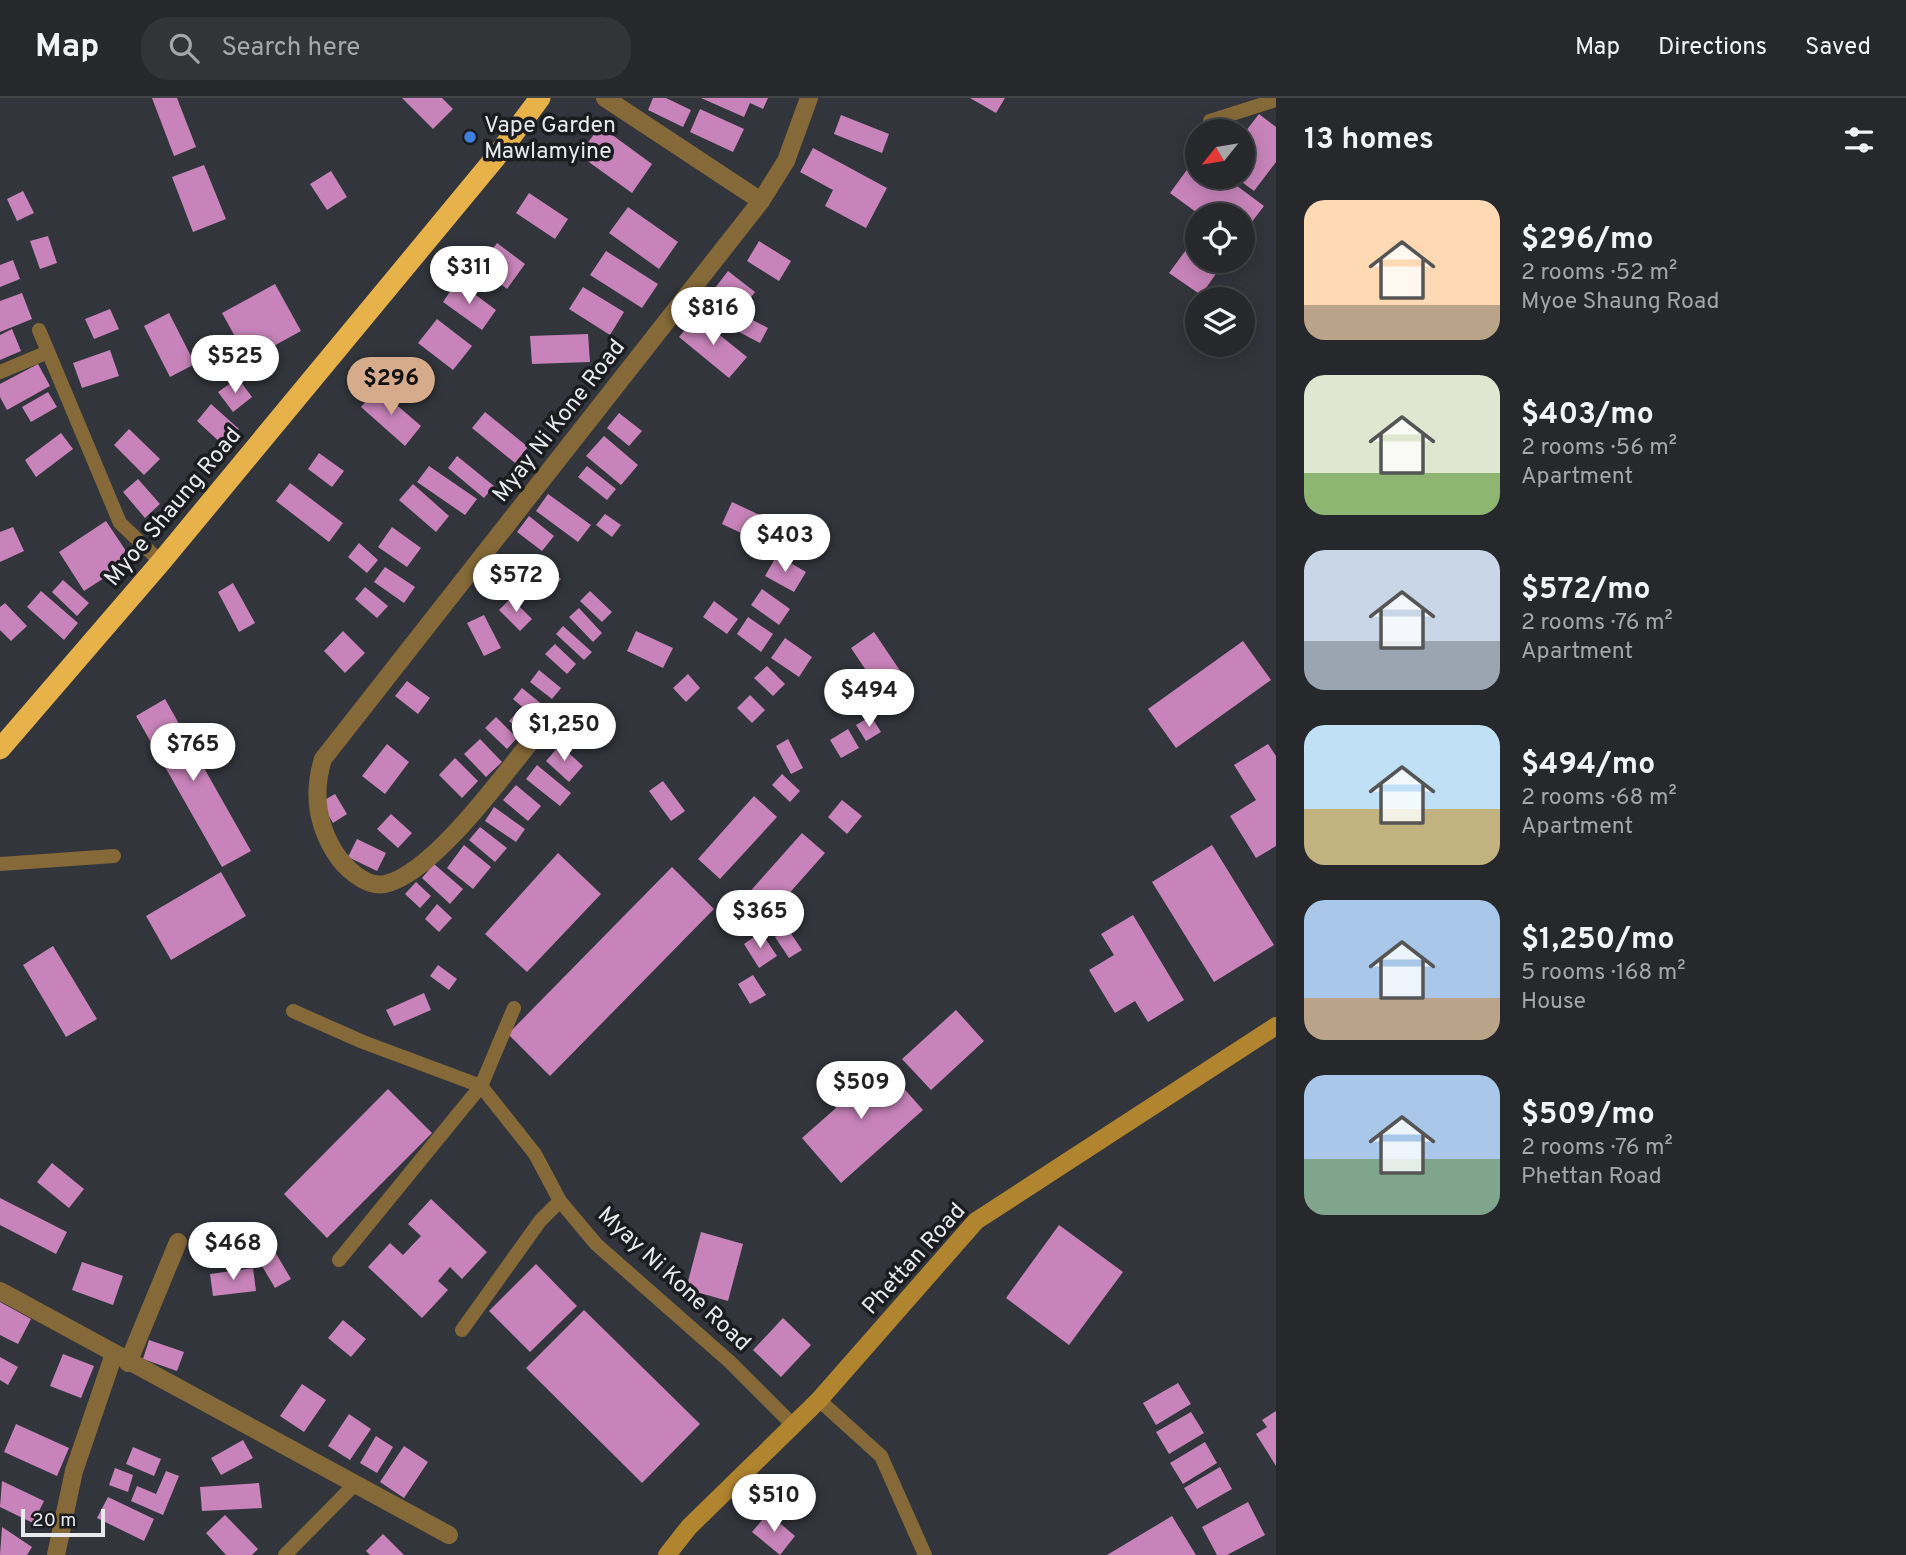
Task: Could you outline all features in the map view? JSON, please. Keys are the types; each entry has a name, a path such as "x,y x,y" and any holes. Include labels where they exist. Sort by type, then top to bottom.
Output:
{"highway":[{"name":"Myoe Shaung Road","path":"0,750 161,562 496,157 540,98"}],"street":[{"path":"605,98 761,201"},
{"path":"532,740 448,840 398,879 383,885 369,882 355,874 335,853 322,826 316,797 323,759 761,201 786,161 809,98"},
{"name":"Phettan Road","path":"667,1555 690,1527 819,1400 976,1221 1276,1026"},
{"path":"57,1555 74,1471 121,1358 178,1242"},
{"path":"0,1291 449,1535"}],"lane":[{"path":"1216,119 1276,100"},
{"path":"39,330 120,523 161,562"},
{"path":"0,372 48,352"},
{"path":"0,864 114,856"},
{"path":"339,1260 481,1086 513,1008"},
{"path":"293,1011 363,1042 481,1086"},
{"name":"Myay Ni Kone Road","path":"481,1086 535,1154 560,1201 596,1244 730,1362 793,1425"},
{"path":"462,1330 540,1222 560,1201"},
{"path":"819,1400 881,1456 925,1555"},
{"path":"285,1555 356,1483"}],"building":[{"path":"152,98 177,98 196,147 174,156"},
{"path":"402,98 442,98 453,109 433,129"},
{"path":"653,98 666,98 691,110 683,127 648,110"},
{"path":"701,98 768,98 763,109 750,103 744,117"},
{"path":"970,98 1005,98 996,113"},
{"path":"700,109 744,129 733,152 690,132"},
{"path":"1259,114 1276,127 1276,162 1254,191 1251,189 1255,189 1255,119"},
{"path":"841,115 889,134 882,153 834,134"},
{"path":"600,126 652,164 632,193 579,155"},
{"path":"813,148 887,188 866,228 825,206 833,190 800,172"},
{"path":"204,165 226,219 193,232 172,177"},
{"path":"331,171 347,197 327,210 310,184"},
{"path":"1185,172 1185,189 1241,189 1264,206 1255,218 1255,203 1185,204 1170,193"},
{"path":"23,191 34,213 17,221 7,199"},
{"path":"529,193 568,219 555,239 516,213"},
{"path":"628,207 678,242 659,269 609,233"},
{"path":"48,236 57,263 40,269 30,241"},
{"path":"759,241 791,261 779,281 747,261"},
{"path":"497,243 525,264 507,289 479,267"},
{"path":"606,251 658,284 642,308 590,275"},
{"path":"1185,251 1185,273 1217,273 1207,287 1189,287 1169,273"},
{"path":"13,260 20,279 0,287 0,265"},
{"path":"728,271 755,292 739,313 712,292"},
{"path":"457,281 496,310 482,330 443,302"},
{"path":"275,284 301,331 248,360 222,313"},
{"path":"583,287 624,312 610,335 569,309"},
{"path":"22,293 32,319 0,332 0,301"},
{"path":"110,309 119,329 94,339 85,319"},
{"path":"169,313 195,364 170,377 144,326"},
{"path":"696,316 747,357 729,378 679,337"},
{"path":"747,317 768,328 760,343 739,332"},
{"path":"437,319 472,346 453,370 418,343"},
{"path":"12,329 21,351 0,360 0,335"},
{"path":"588,334 590,362 532,364 530,336"},
{"path":"110,350 119,376 82,388 73,363"},
{"path":"38,364 50,386 7,410 0,397 0,384"},
{"path":"238,378 252,397 233,412 218,392"},
{"path":"377,388 421,426 405,446 361,407"},
{"path":"48,392 57,407 31,422 22,407"},
{"path":"211,404 239,429 224,446 197,421"},
{"path":"485,412 528,447 515,463 472,428"},
{"path":"619,413 642,431 629,446 607,428"},
{"path":"129,429 160,459 144,475 114,445"},
{"path":"61,433 73,449 36,477 25,460"},
{"path":"604,436 638,465 621,485 586,456"},
{"path":"319,453 344,471 332,487 308,469"},
{"path":"457,456 494,486 484,498 448,468"},
{"path":"429,466 477,499 465,515 417,482"},
{"path":"587,466 616,489 607,500 578,477"},
{"path":"138,479 160,504 145,518 123,492"},
{"path":"290,483 343,523 329,542 276,501"},
{"path":"413,484 449,516 436,532 399,500"},
{"path":"548,494 591,525 578,542 536,511"},
{"path":"732,502 766,518 756,540 722,524"},
{"path":"605,514 621,525 612,537 596,525"},
{"path":"529,516 554,536 542,551 517,532"},
{"path":"106,521 132,560 84,591 59,552"},
{"path":"13,527 24,551 0,562 0,532"},
{"path":"392,527 421,548 407,567 378,547"},
{"path":"359,543 378,560 367,573 348,557"},
{"path":"777,555 806,572 794,592 765,576"},
{"path":"538,558 561,579 549,592 527,570"},
{"path":"385,567 415,587 404,603 374,582"},
{"path":"517,569 530,593 518,599 505,576"},
{"path":"63,580 89,603 77,616 52,592"},
{"path":"233,583 255,623 239,632 218,592"},
{"path":"365,587 388,606 377,618 355,599"},
{"path":"762,589 790,609 779,625 751,605"},
{"path":"41,591 78,623 64,640 27,607"},
{"path":"590,591 612,612 602,622 580,601"},
{"path":"511,598 532,619 520,631 499,610"},
{"path":"714,601 738,619 727,634 703,617"},
{"path":"5,603 27,626 11,641 0,630 0,607"},
{"path":"579,608 602,633 593,642 569,617"},
{"path":"484,615 501,648 484,656 467,623"},
{"path":"748,617 773,634 761,652 737,634"},
{"path":"563,626 592,652 584,660 556,634"},
{"path":"343,631 365,653 345,673 324,651"},
{"path":"636,631 673,648 663,668 627,651"},
{"path":"874,632 905,678 882,694 851,648"},
{"path":"785,638 812,657 799,677 771,658"},
{"path":"1243,641 1271,680 1176,748 1148,709"},
{"path":"555,644 576,664 567,674 545,654"},
{"path":"767,666 785,684 773,696 754,678"},
{"path":"539,670 561,688 552,699 530,682"},
{"path":"688,674 700,688 686,702 673,688"},
{"path":"407,681 430,698 418,714 395,696"},
{"path":"522,688 544,706 534,717 513,699"},
{"path":"750,695 765,710 752,723 737,708"},
{"path":"165,699 251,851 222,867 136,716"},
{"path":"519,710 534,722 524,734 509,721"},
{"path":"871,716 881,732 866,741 856,725"},
{"path":"496,717 517,738 507,749 485,728"},
{"path":"848,729 859,748 841,758 830,740"},
{"path":"480,739 502,762 486,777 464,754"},
{"path":"788,739 803,768 791,774 776,746"},
{"path":"387,744 409,762 385,794 362,776"},
{"path":"1268,744 1276,756 1276,846 1256,858 1230,816 1256,800 1234,765"},
{"path":"560,745 583,766 569,782 546,761"},
{"path":"455,758 478,781 462,798 439,775"},
{"path":"537,765 571,793 560,806 526,779"},
{"path":"782,774 800,791 790,802 772,785"},
{"path":"663,781 685,811 671,821 649,791"},
{"path":"516,785 541,806 528,821 503,800"},
{"path":"335,794 347,814 333,823 321,802"},
{"path":"754,796 777,817 720,879 698,859"},
{"path":"842,800 862,816 847,834 828,817"},
{"path":"494,807 525,829 516,842 485,821"},
{"path":"391,814 412,833 398,848 377,829"},
{"path":"480,827 507,848 495,862 469,840"},
{"path":"802,833 825,853 769,916 746,896"},
{"path":"357,839 386,853 377,871 348,857"},
{"path":"464,845 491,867 473,889 447,868"},
{"path":"1212,845 1274,945 1214,982 1152,882"},
{"path":"558,853 601,894 527,972 485,934"},
{"path":"434,864 463,889 450,904 422,878"},
{"path":"672,867 714,909 550,1076 508,1034"},
{"path":"221,872 246,916 171,960 146,916"},
{"path":"416,882 431,896 420,908 405,894"},
{"path":"437,904 452,918 439,932 425,919"},
{"path":"1133,915 1184,1000 1148,1022 1135,1001 1115,1013 1089,970 1114,955 1101,934"},
{"path":"788,929 802,950 789,958 775,937"},
{"path":"761,932 777,956 759,968 744,944"},
{"path":"53,946 97,1019 66,1037 23,965"},
{"path":"438,965 457,979 449,990 430,976"},
{"path":"753,975 766,995 750,1004 738,984"},
{"path":"424,993 431,1010 394,1026 386,1010"},
{"path":"956,1010 984,1041 931,1090 902,1059"},
{"path":"865,1061 884,1083 892,1075 923,1110 841,1183 802,1138 836,1108 825,1096"},
{"path":"388,1089 432,1133 327,1238 284,1194"},
{"path":"52,1163 84,1189 69,1208 37,1182"},
{"path":"0,1198 67,1232 56,1254 0,1225"},
{"path":"431,1199 487,1252 462,1279 450,1267 438,1281 448,1290 422,1318 368,1267 390,1243 403,1255 421,1236 408,1224"},
{"path":"1059,1225 1123,1272 1069,1345 1006,1298"},
{"path":"701,1232 743,1244 728,1301 686,1289"},
{"path":"268,1240 291,1279 275,1288 252,1249"},
{"path":"82,1262 123,1276 113,1305 72,1290"},
{"path":"536,1264 577,1306 530,1352 489,1311"},
{"path":"253,1268 256,1291 213,1296 210,1274"},
{"path":"0,1302 31,1319 18,1344 0,1335"},
{"path":"584,1310 700,1424 642,1483 526,1368"},
{"path":"783,1318 811,1345 781,1377 753,1350"},
{"path":"343,1320 366,1339 351,1357 328,1338"},
{"path":"149,1340 184,1352 177,1371 143,1359"},
{"path":"63,1354 94,1366 81,1398 50,1386"},
{"path":"0,1357 18,1367 8,1385 0,1380"},
{"path":"1178,1383 1191,1404 1156,1425 1143,1403"},
{"path":"302,1384 326,1400 304,1432 280,1416"},
{"path":"1276,1411 1276,1466 1256,1434 1267,1427 1262,1420"},
{"path":"1191,1412 1204,1433 1169,1454 1156,1432"},
{"path":"349,1414 371,1429 350,1460 328,1446"},
{"path":"16,1424 69,1448 57,1476 4,1452"},
{"path":"376,1436 393,1447 377,1473 360,1463"},
{"path":"243,1440 253,1458 221,1475 211,1458"},
{"path":"1205,1442 1217,1463 1183,1484 1170,1463"},
{"path":"404,1446 428,1462 404,1498 380,1482"},
{"path":"133,1447 161,1459 154,1476 126,1464"},
{"path":"1220,1467 1232,1489 1197,1509 1184,1488"},
{"path":"115,1468 133,1475 128,1492 109,1485"},
{"path":"166,1471 179,1476 163,1515 131,1501 137,1486 156,1494"},
{"path":"2,1481 44,1501 33,1523 0,1507"},
{"path":"259,1483 262,1508 202,1511 200,1487"},
{"path":"108,1497 154,1519 144,1541 97,1518"},
{"path":"1248,1502 1265,1535 1227,1555 1217,1555 1202,1527"},
{"path":"768,1513 795,1536 780,1555 752,1532"},
{"path":"225,1515 258,1549 252,1555 226,1555 206,1533"},
{"path":"1172,1516 1196,1555 1107,1555"},
{"path":"2,1527 32,1547 27,1555 0,1555"},
{"path":"383,1534 404,1555 370,1555 366,1551"}],"place":[{"name":"Vape Garden Mawlamyine","path":"470,137"}]}
